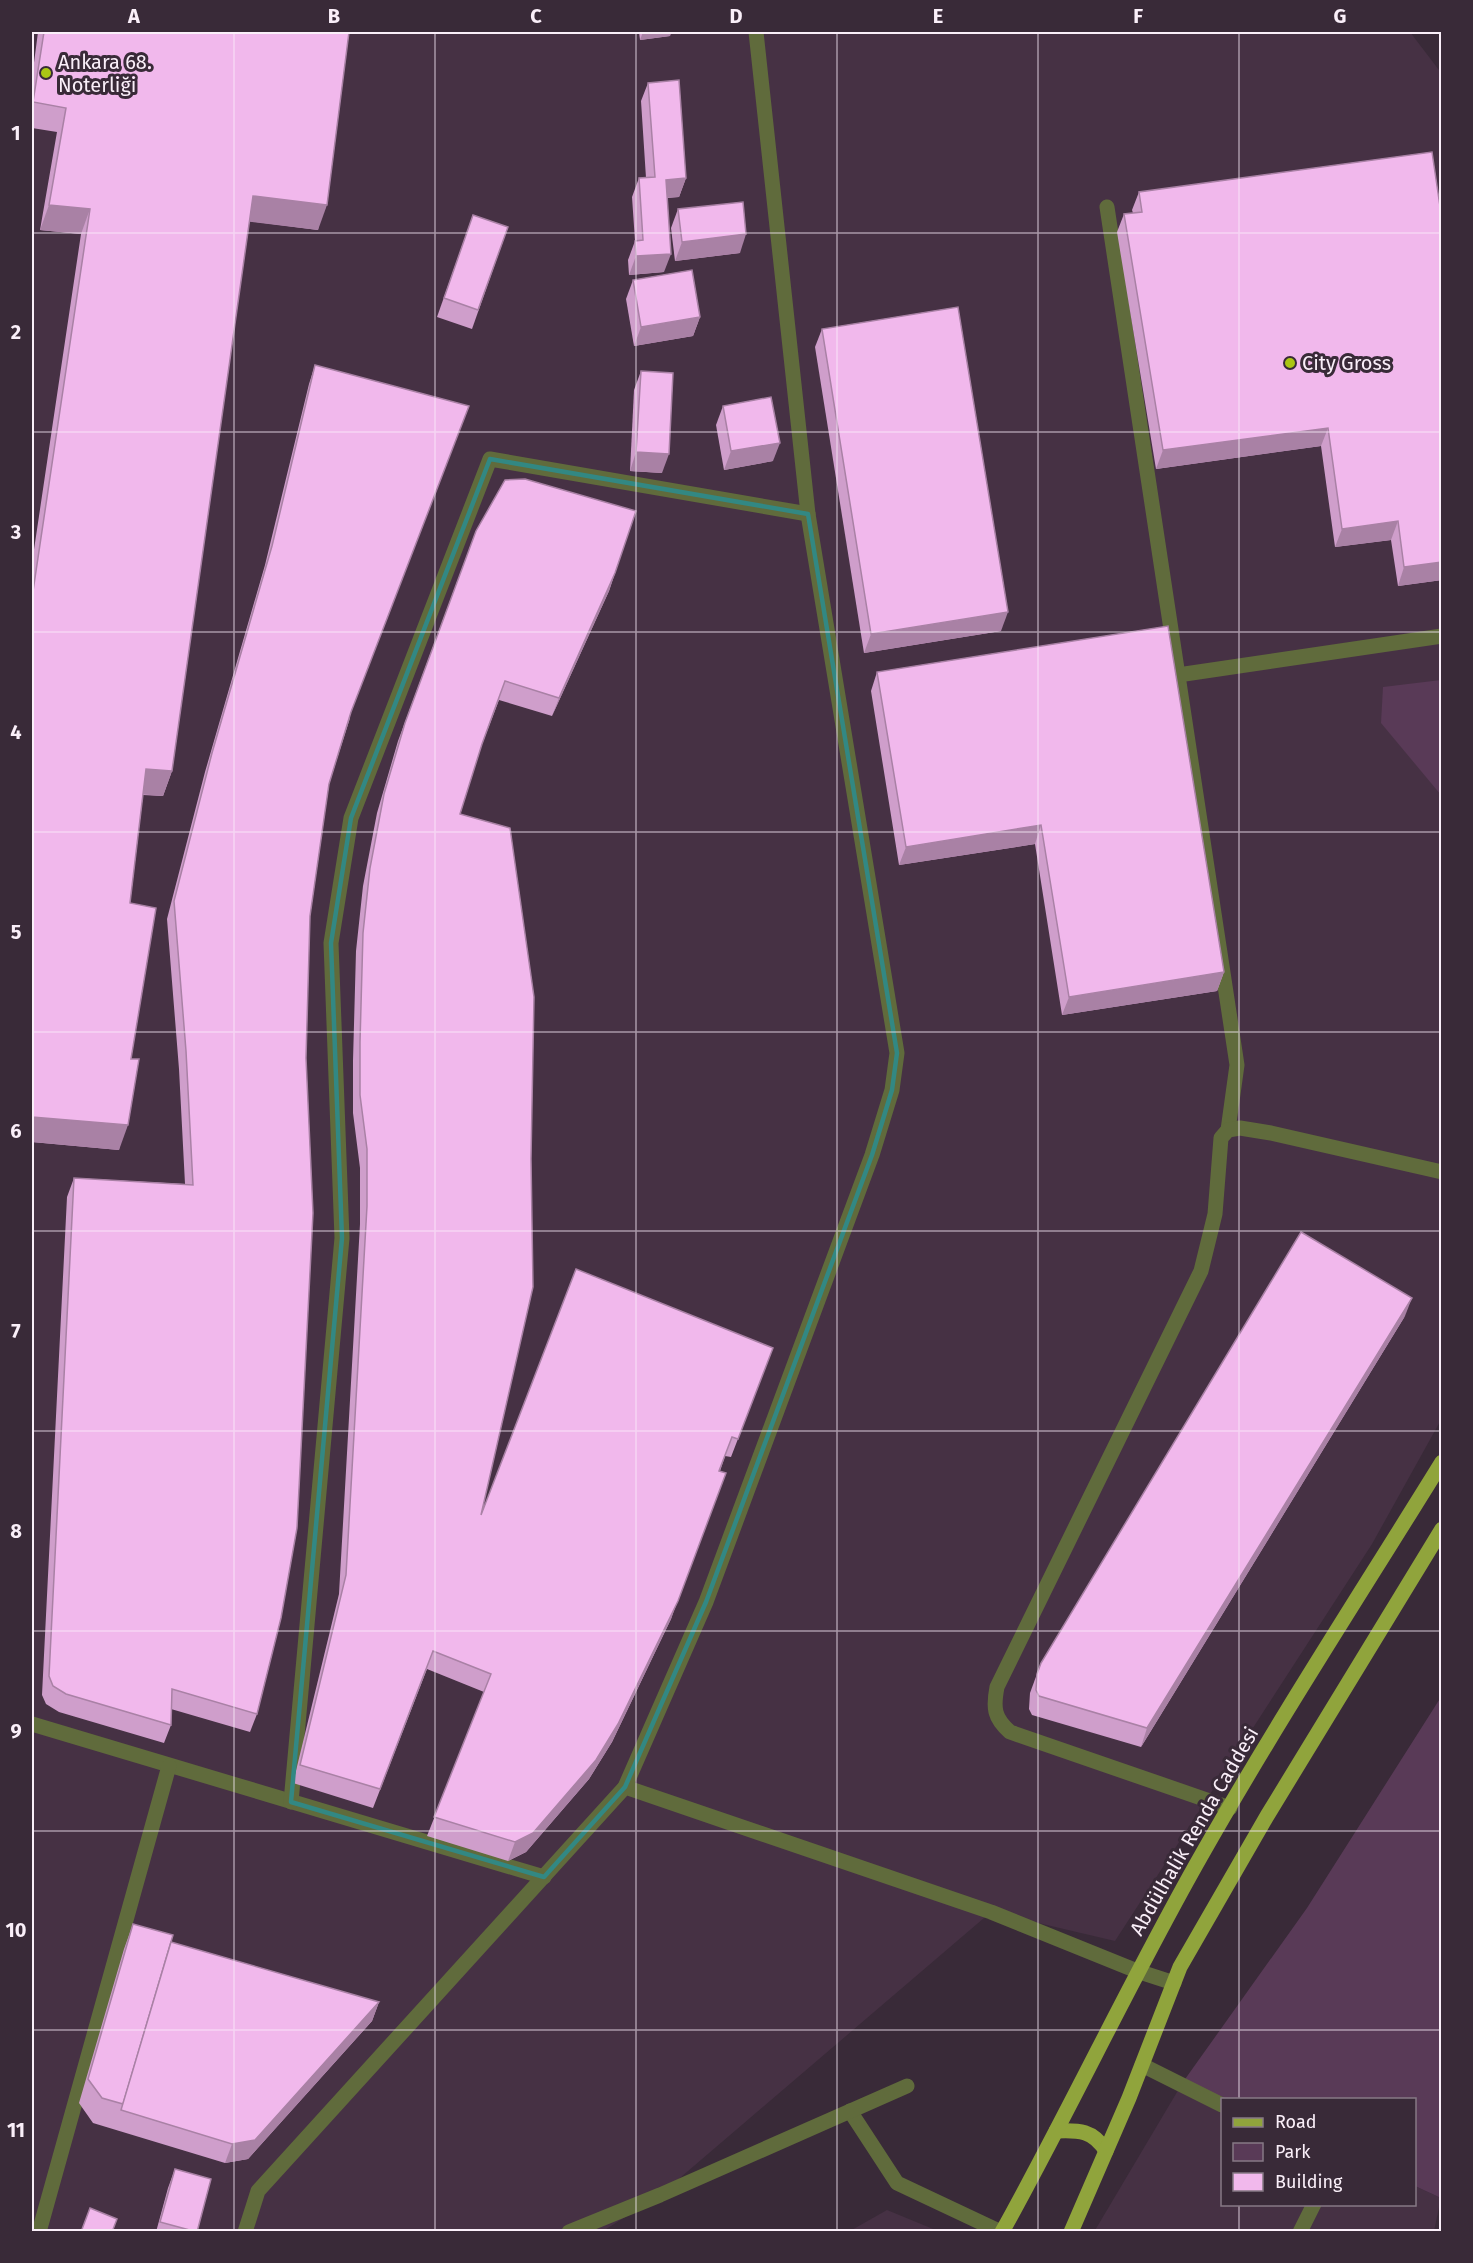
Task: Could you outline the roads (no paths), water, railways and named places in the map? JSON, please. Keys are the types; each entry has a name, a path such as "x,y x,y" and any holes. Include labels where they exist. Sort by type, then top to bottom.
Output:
{"main road":[{"name":"Abdülhalik Renda Caddesi","path":"1001,2232 1109,2031 1137,1971 1230,1808 1442,1462"},
{"path":"1071,2232 1174,1983 1267,1816 1442,1529"},
{"path":"1056,2131 1082,2130 1100,2141 1106,2151"}],"street":[{"path":"245,2232 258,2192 625,1787 706,1602 872,1155 892,1090 897,1053 808,514 756,32"},
{"path":"1107,207 1237,1065 1228,1130 1221,1138 1215,1214 1201,1271 997,1687 994,1706 997,1720 1010,1732 1230,1808"},
{"path":"291,1802 342,1238 331,943 351,818 490,459 808,514"},
{"path":"1178,675 1442,636"},
{"path":"1228,1130 1240,1128 1270,1133 1442,1172"},
{"path":"32,1724 544,1877"},
{"path":"39,2232 170,1766"},
{"path":"625,1787 991,1912 1137,1971 1174,1983"},
{"path":"1142,2065 1221,2104"},
{"path":"569,2232 660,2195 907,2086"},
{"path":"850,2111 897,2183 1001,2232"},
{"path":"1300,2232 1313,2206"}],"place":[{"name":"Ankara 68. Noterliği","path":"46,73"},
{"name":"City Gross","path":"1290,363"}]}
